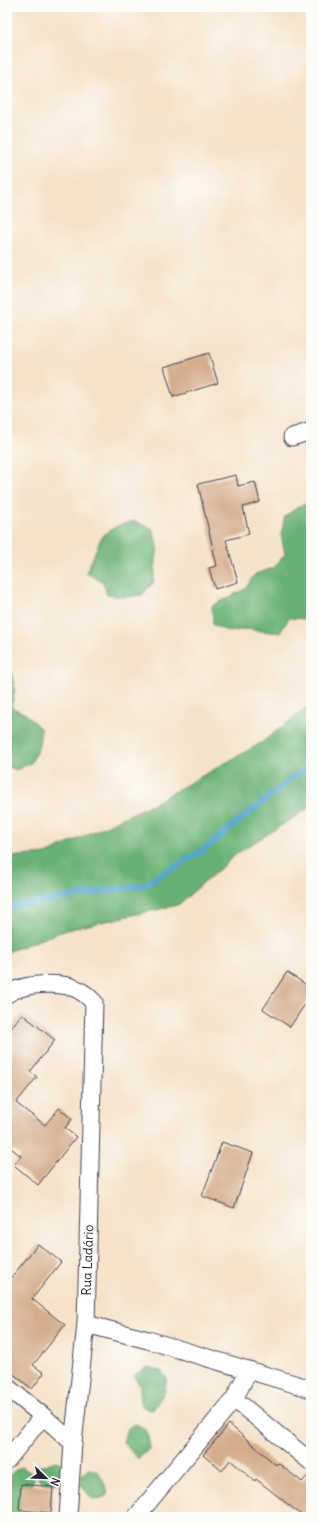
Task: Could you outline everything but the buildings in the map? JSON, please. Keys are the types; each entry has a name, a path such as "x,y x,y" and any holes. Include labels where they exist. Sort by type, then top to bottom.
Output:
{"street":[{"path":"292,437 311,430"},
{"name":"Rua Ladário","path":"7,994 34,985 69,986 82,991 94,1002 86,1324 73,1443 68,1517"},
{"path":"86,1324 311,1389"},
{"path":"136,1517 234,1399 249,1370"},
{"path":"7,1387 73,1443"},
{"path":"234,1399 311,1462"},
{"path":"7,1460 43,1416"}],"green space":[{"path":"311,504 311,628 307,619 289,618 280,633 246,629 229,632 213,625 212,606 245,589 255,574 274,568 285,554 281,535 285,516 301,505"},
{"path":"134,521 152,528 158,547 153,583 142,595 125,597 107,595 103,582 86,573 102,536 117,526"},
{"path":"7,670 11,670 15,691 11,707 27,715 41,729 39,746 31,763 16,770 7,766"},
{"path":"311,704 311,806 309,808 239,852 178,905 66,930 7,952 7,857 46,854 154,803 261,743"},
{"path":"148,1367 161,1371 167,1378 165,1391 153,1410 141,1405 140,1386 135,1378 135,1374"},
{"path":"135,1424 139,1425 145,1430 149,1441 149,1449 138,1459 123,1442 127,1428"},
{"path":"56,1461 61,1463 64,1473 63,1479 54,1484 45,1484 41,1482 38,1479 36,1471 38,1467"},
{"path":"22,1467 33,1474 34,1479 23,1504 20,1517 7,1517 7,1490 11,1483 11,1474"},
{"path":"88,1469 95,1470 99,1473 107,1489 107,1495 100,1500 91,1498 81,1484 82,1475"}],"waterway":[{"path":"7,907 144,885 202,851 311,763"}]}
